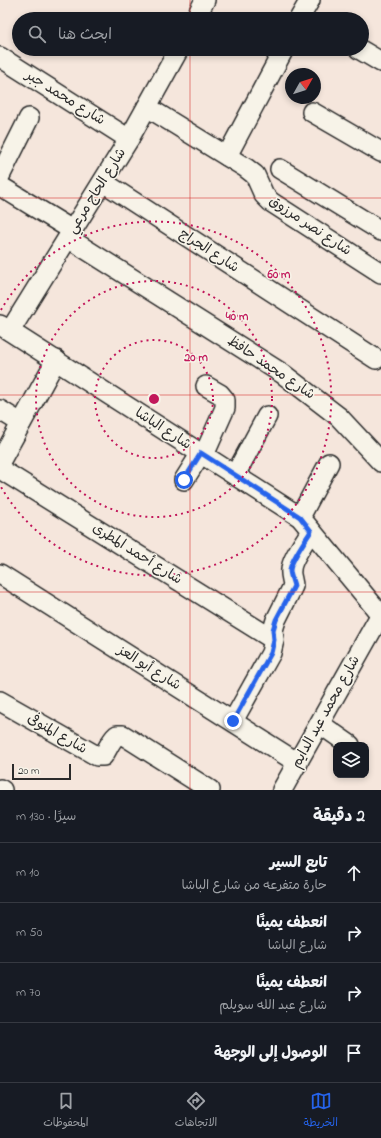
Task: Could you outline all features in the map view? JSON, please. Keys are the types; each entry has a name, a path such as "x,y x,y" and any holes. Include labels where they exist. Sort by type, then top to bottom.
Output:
{"street":[{"path":"199,12 205,0"},
{"path":"304,12 310,0"},
{"path":"369,55 381,62"},
{"name":"شارع الحاج مرعي","path":"5,328 70,234 103,182 129,139 174,56"},
{"path":"227,156 280,56"},
{"name":"شارع محمد جبر","path":"0,57 129,139"},
{"name":"شارع نصر مرزوق","path":"147,107 246,168 255,175 264,194 271,202 381,273"},
{"path":"312,112 381,152"},
{"path":"0,176 29,118"},
{"path":"280,169 381,231"},
{"name":"شارع الجراج","path":"103,182 376,358"},
{"name":"شارع محمد حافظ","path":"0,186 70,234 283,374 339,417 381,462"},
{"name":"شارع الباشا","path":"5,328 235,475 305,524 380,619"},
{"path":"0,462 56,360"},
{"path":"184,480 202,454 225,408 225,400 220,394 206,386"},
{"path":"0,410 21,424"},
{"path":"235,475 267,416"},
{"path":"233,721 271,653 274,640 273,630 276,620 294,586 290,572 292,564 305,524 329,462"},
{"name":"شارع أحمد المطرى","path":"0,469 274,640"},
{"name":"شارع أبو العز","path":"0,574 298,763"},
{"name":"شارع محمد عبد الدايم","path":"282,790 380,619"},
{"name":"شارع المنوفى","path":"0,701 97,756 102,756 106,752 117,735 123,735 210,790"},
{"path":"320,724 346,742"}],"route":[{"path":"184,480 201,453 300,517 311,531 292,564 290,572 294,586 276,620 273,630 274,640 271,653 233,721"}]}
